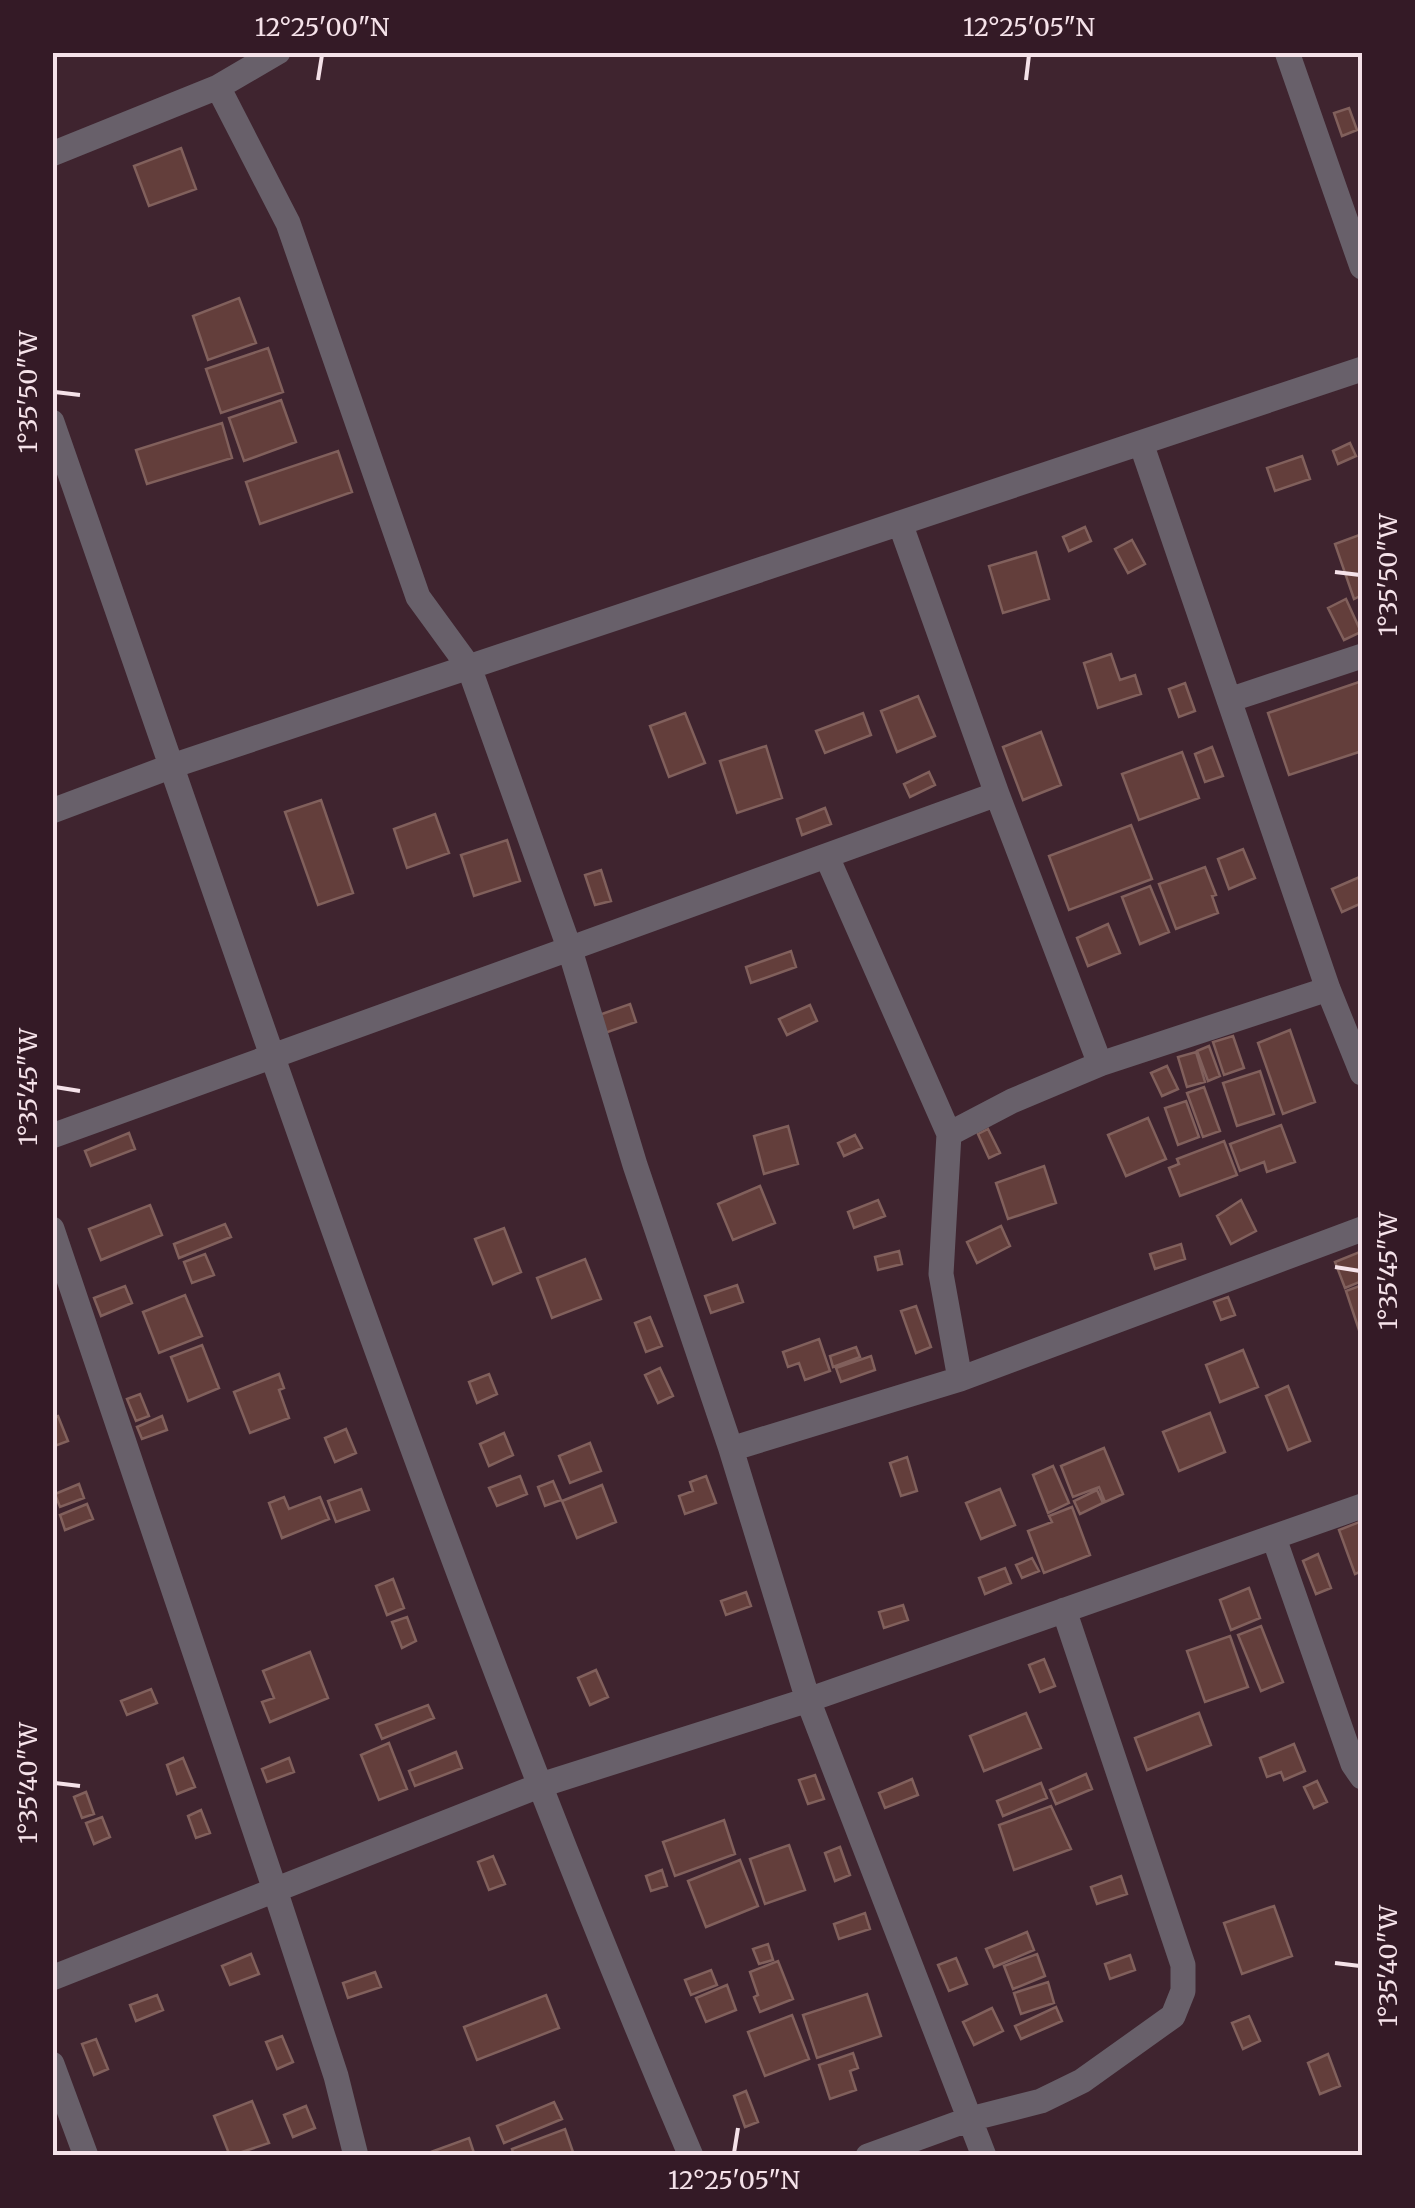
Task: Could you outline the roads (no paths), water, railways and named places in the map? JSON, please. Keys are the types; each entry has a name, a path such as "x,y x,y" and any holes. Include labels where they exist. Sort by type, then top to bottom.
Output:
{"street":[{"path":"52,154 218,88 278,52"},
{"path":"1287,52 1362,267"},
{"path":"218,88 288,223 418,597 469,667 570,950 808,1700 984,2156"},
{"path":"52,812 172,766 1362,369"},
{"path":"52,422 348,1272 597,1936 691,2156"},
{"path":"1141,443 1328,988 1362,1073"},
{"path":"900,523 1100,1064"},
{"path":"1229,700 1362,656"},
{"path":"52,1136 997,794"},
{"path":"827,857 949,1134 941,1274 960,1379"},
{"path":"949,1134 1100,1064 1328,988"},
{"path":"52,1229 276,1890 336,2076 356,2156"},
{"path":"731,1449 960,1379 1362,1229"},
{"path":"52,1978 541,1785 808,1700 1362,1506"},
{"path":"1274,1538 1353,1764 1362,1777"},
{"path":"868,2156 970,2119 1040,2101 1082,2081 1173,2016 1183,1991 1183,1964 1064,1610"},
{"path":"52,2064 86,2156"}]}
